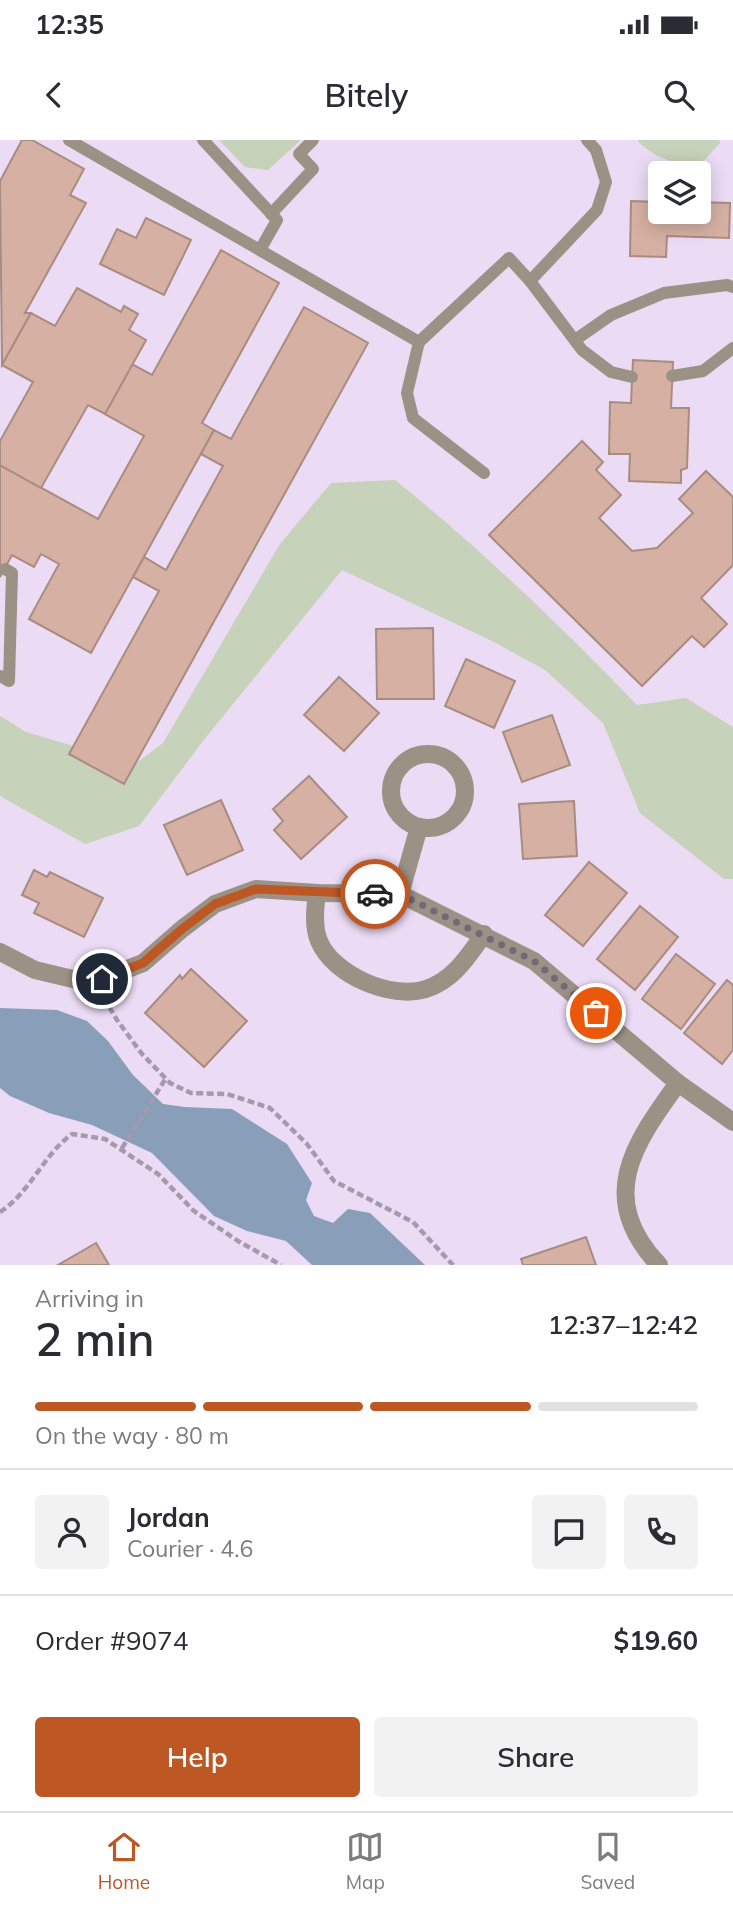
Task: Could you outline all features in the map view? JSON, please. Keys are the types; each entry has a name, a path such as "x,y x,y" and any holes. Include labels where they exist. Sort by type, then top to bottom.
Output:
{"street":[{"path":"433,753 456,765 463,777 465,798 460,810 444,825 419,827 405,821 397,811 390,790 399,767 408,759 433,753"},
{"path":"400,894 419,827"},
{"path":"0,952 35,970 77,980 102,979 143,963 215,904 256,889 400,894 534,961 678,1083 733,1122"},
{"path":"317,893 314,916 320,943 338,967 362,982 397,991 425,989 457,972 484,934"},
{"path":"659,1265 643,1248 625,1210 628,1167 644,1130 678,1083"}],"lane":[{"path":"69,140 419,342"},
{"path":"203,140 277,220 260,250"},
{"path":"271,214 313,169 299,154 313,140"},
{"path":"530,281 597,209 606,182 596,150 587,140"},
{"path":"484,473 413,418 407,393 419,342 509,258 530,281 582,350 611,372 632,377"},
{"path":"575,340 611,315 664,293 727,285 733,287"},
{"path":"672,376 704,371 733,348"},
{"path":"0,676 9,681 12,573 5,569"}],"path":[{"path":"102,979 104,998 117,1020 142,1054 170,1083 191,1093 227,1094 270,1108 307,1144 334,1181 413,1222 453,1265"},
{"path":"121,1149 166,1079"},
{"path":"0,1212 11,1205 57,1144 72,1134 105,1139 158,1174 194,1211 237,1241 281,1265"}],"green space":[{"path":"219,140 301,140 268,170 245,167"},
{"path":"637,140 719,140 720,143 704,161 672,161 644,147"},
{"path":"395,480 520,589 637,705 686,698 733,727 733,879 724,879 640,813 603,723 545,670 492,641 342,570 203,741 139,826 85,844 0,796 0,716 26,732 135,764 163,743 280,544 331,483"}],"water":[{"path":"0,1008 57,1010 87,1021 108,1041 133,1075 163,1104 232,1109 287,1144 312,1183 306,1200 314,1216 333,1223 348,1209 370,1213 425,1265 312,1265 286,1241 247,1231 214,1216 152,1153 92,1125 49,1113 10,1096 0,1088"}],"building":[{"path":"22,140 32,140 84,169 70,195 86,203 25,313 31,313 2,365 0,181"},
{"path":"631,201 648,202 648,224 711,224 711,202 730,203 729,238 667,236 666,257 630,256"},
{"path":"146,218 191,240 164,295 100,264 117,229 136,238"},
{"path":"221,250 279,283 202,423 214,430 91,653 29,619 59,564 41,554 34,567 12,555 0,577 0,465 98,519 144,436 105,414 132,364 152,375"},
{"path":"77,288 121,312 124,306 138,314 129,330 146,340 105,414 88,405 41,488 0,465 0,441 33,382 2,365 31,313 55,326"},
{"path":"304,307 368,343 124,784 69,754 159,591 133,577 144,557 166,570 223,466 201,454 214,430 231,439"},
{"path":"633,360 673,362 671,408 689,408 687,468 681,470 681,483 629,481 630,454 609,454 610,402 631,403"},
{"path":"582,441 603,462 596,470 621,495 599,518 632,551 657,548 693,513 679,499 706,471 733,497 733,565 701,598 727,624 704,647 692,636 642,686 489,535"},
{"path":"433,628 434,699 377,699 376,629"},
{"path":"466,659 515,681 494,728 445,706"},
{"path":"339,677 379,713 344,751 304,715"},
{"path":"552,715 570,765 522,782 503,732"},
{"path":"309,776 347,817 301,859 274,830 283,821 273,809"},
{"path":"221,800 243,850 187,875 164,825"},
{"path":"574,801 577,856 523,859 519,804"},
{"path":"589,862 627,893 583,946 545,915"},
{"path":"34,870 47,877 50,872 103,898 84,937 34,913 39,903 22,895"},
{"path":"640,906 678,937 635,990 597,959"},
{"path":"676,954 715,984 681,1029 642,999"},
{"path":"191,969 247,1021 204,1067 145,1013 180,975 182,979"},
{"path":"727,980 733,985 733,1050 722,1064 684,1033"},
{"path":"586,1237 596,1265 523,1265 521,1259"},
{"path":"96,1243 109,1265 58,1265"}],"way so far":[{"path":"375,894 400,894 534,961 596,1013"}],"route":[{"path":"102,979 143,963 215,904 256,889 375,894"}]}
